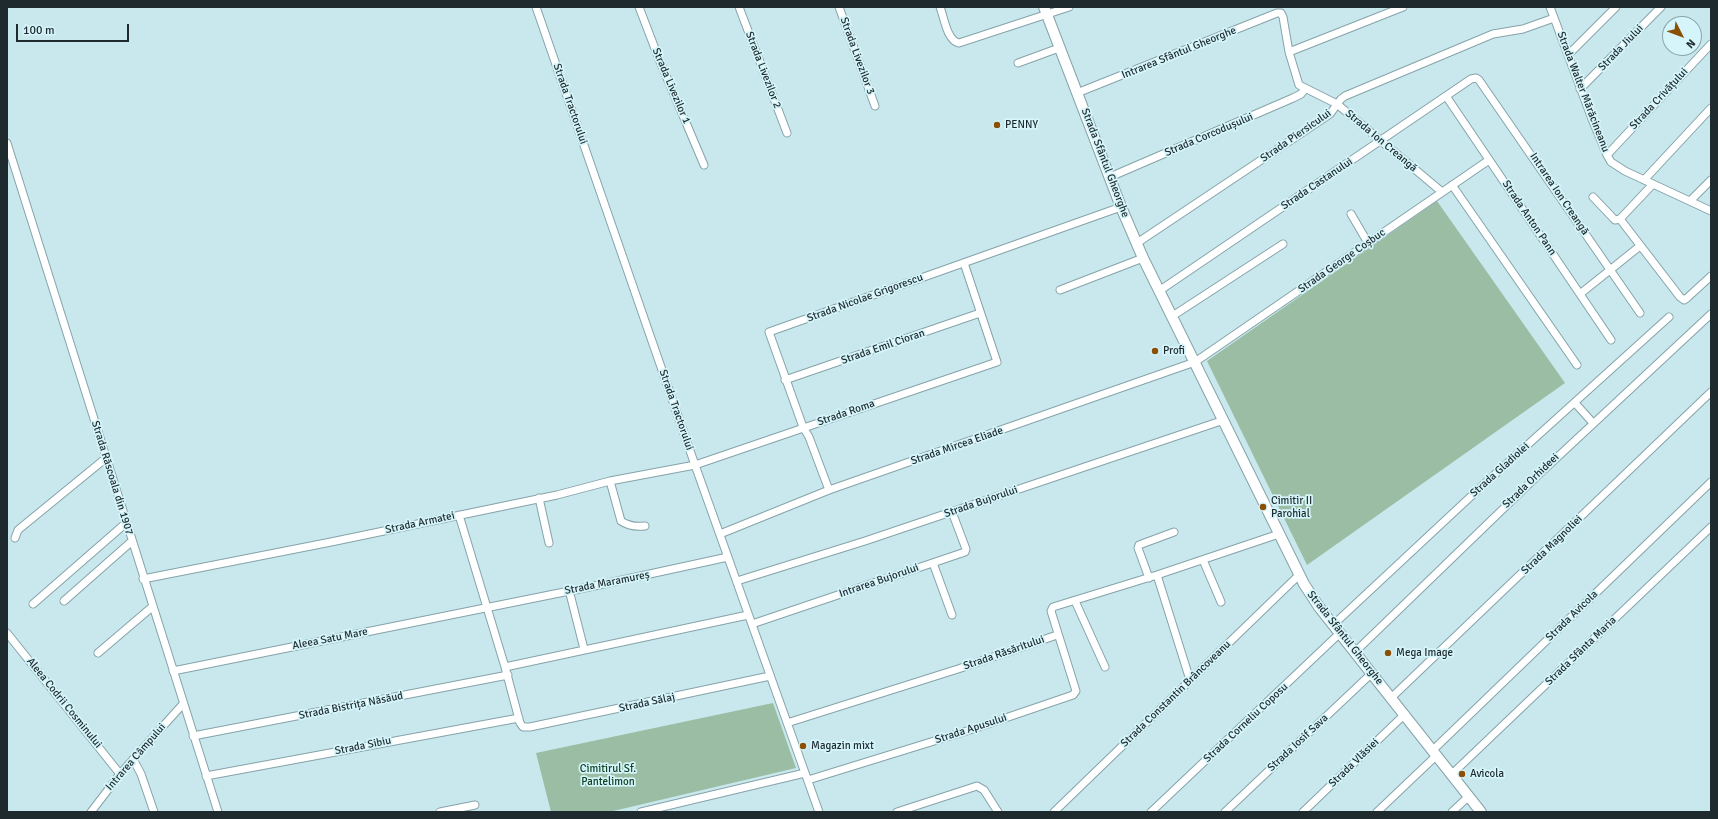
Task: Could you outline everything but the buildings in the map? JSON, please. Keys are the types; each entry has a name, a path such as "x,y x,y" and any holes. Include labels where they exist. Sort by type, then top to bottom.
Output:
{"street":[{"name":"Strada Tractorului","path":"536,7 695,465 819,812"},
{"name":"Strada Livezilor 1","path":"639,7 659,59 704,165"},
{"name":"Strada Livezilor 2","path":"739,7 787,133"},
{"name":"Strada Livezilor 3","path":"839,7 875,106"},
{"path":"940,7 951,38 955,43 959,44 1045,11 1069,7"},
{"path":"1305,89 1296,81 1289,52 1403,7"},
{"name":"Strada Walter Mărăcineanu","path":"1550,7 1606,155 1617,167 1711,211"},
{"path":"1568,55 1616,7"},
{"name":"Strada Jiului","path":"1580,89 1661,7"},
{"name":"Strada Sfântul Gheorghe","path":"1045,11 1136,243 1299,575 1308,591 1333,625 1405,714 1481,812"},
{"name":"Intrarea Sfântul Gheorghe","path":"1077,93 1277,13 1281,13 1283,17 1289,52"},
{"name":"Strada Piersicului","path":"1136,243 1330,114 1345,96 1493,34 1524,29 1554,18"},
{"name":"Strada Crivățului","path":"1606,155 1711,44"},
{"path":"1018,63 1060,48"},
{"name":"Strada Castanului","path":"1159,292 1471,79 1476,78"},
{"name":"Intrarea Ion Creangă","path":"1476,78 1480,80 1640,313"},
{"name":"Strada Ion Creangă","path":"1305,89 1337,104 1380,142 1442,192"},
{"name":"Strada Corcodușului","path":"1110,177 1293,98 1301,94 1305,89"},
{"name":"Strada Anton Pann","path":"1446,96 1611,340"},
{"path":"1644,180 1711,108"},
{"name":"Strada Răscoala din 1907","path":"7,143 143,579 218,812"},
{"name":"Strada George Coșbuc","path":"1195,362 1489,160"},
{"path":"1690,202 1711,180"},
{"path":"1593,197 1615,220 1620,219 1653,184"},
{"path":"1452,185 1577,365"},
{"name":"Strada Nicolae Grigorescu","path":"829,490 803,427 769,332 1121,207"},
{"path":"1351,214 1368,243"},
{"path":"1620,219 1666,282 1684,300 1711,276"},
{"path":"1171,317 1283,244"},
{"path":"1580,294 1640,246"},
{"path":"1060,290 1143,258"},
{"path":"964,263 980,313"},
{"name":"Strada Roma","path":"695,465 996,362 980,313"},
{"name":"Strada Emil Cioran","path":"786,380 980,313"},
{"name":"Strada Orhideei","path":"1355,652 1593,423 1711,314"},
{"name":"Strada Gladiolei","path":"1333,625 1669,317"},
{"name":"Strada Mircea Eliade","path":"720,534 829,490 1195,362"},
{"name":"Strada Magnoliei","path":"1392,698 1711,392"},
{"path":"1575,403 1593,423"},
{"name":"Strada Bujorului","path":"737,581 952,512 1224,420"},
{"path":"15,538 18,530 106,458"},
{"name":"Strada Armatei","path":"143,579 331,542 539,498 610,481 695,465"},
{"path":"610,481 621,521 625,524 638,527 645,526"},
{"name":"Strada Avicola","path":"1377,812 1435,752 1711,482"},
{"path":"539,498 549,543"},
{"name":"Intrarea Bujorului","path":"752,624 966,551 952,512"},
{"path":"459,515 486,607 506,667 519,718"},
{"path":"32,604 126,523"},
{"name":"Strada Sfânta Maria","path":"1452,774 1711,527"},
{"path":"1149,578 1138,548 1139,545 1174,532"},
{"name":"Strada Răsăritului","path":"787,723 958,669 1057,635 1051,609 1053,607 1149,578 1279,534"},
{"path":"64,601 132,542"},
{"name":"Strada Maramureș","path":"486,607 728,557"},
{"path":"1203,560 1221,602"},
{"path":"933,563 952,615"},
{"path":"1157,575 1190,680"},
{"name":"Strada Constantin Brâncoveanu","path":"1054,812 1299,575"},
{"path":"569,590 584,649"},
{"path":"1075,601 1105,667"},
{"path":"98,653 152,607"},
{"name":"Aleea Satu Mare","path":"173,672 486,607"},
{"path":"506,667 584,649 748,615"},
{"name":"Aleea Codrii Cosminului","path":"7,633 120,774"},
{"name":"Strada Corneliu Coposu","path":"1151,812 1340,634"},
{"name":"Strada Apusului","path":"641,812 807,777 973,729 1076,693 1057,635"},
{"name":"Strada Iosif Sava","path":"1225,812 1372,673"},
{"name":"Strada Bistrița Năsăud","path":"194,736 508,675"},
{"name":"Strada Sălaj","path":"519,718 524,727 530,727 770,676"},
{"name":"Intrarea Câmpului","path":"91,812 120,774 183,704"},
{"name":"Strada Vlăsiei","path":"1303,812 1405,714"},
{"name":"Strada Sibiu","path":"206,776 519,718"},
{"path":"133,759 141,774 154,812"},
{"path":"898,812 977,786 984,790 998,812"},
{"path":"1452,812 1469,796"},
{"path":"440,812 475,805"}],"green space":[{"path":"1437,201 1565,383 1307,565 1207,361"},
{"name":"Cimitirul Sf. Pantelimon","path":"773,703 796,768 609,812 551,812 536,753"}],"place":[{"name":"PENNY","path":"997,125"},
{"name":"Profi","path":"1155,351"},
{"name":"Cimitir II Parohial","path":"1263,507"},
{"name":"Mega Image","path":"1388,653"},
{"name":"Magazin mixt","path":"803,746"},
{"name":"Avicola","path":"1462,774"}]}
